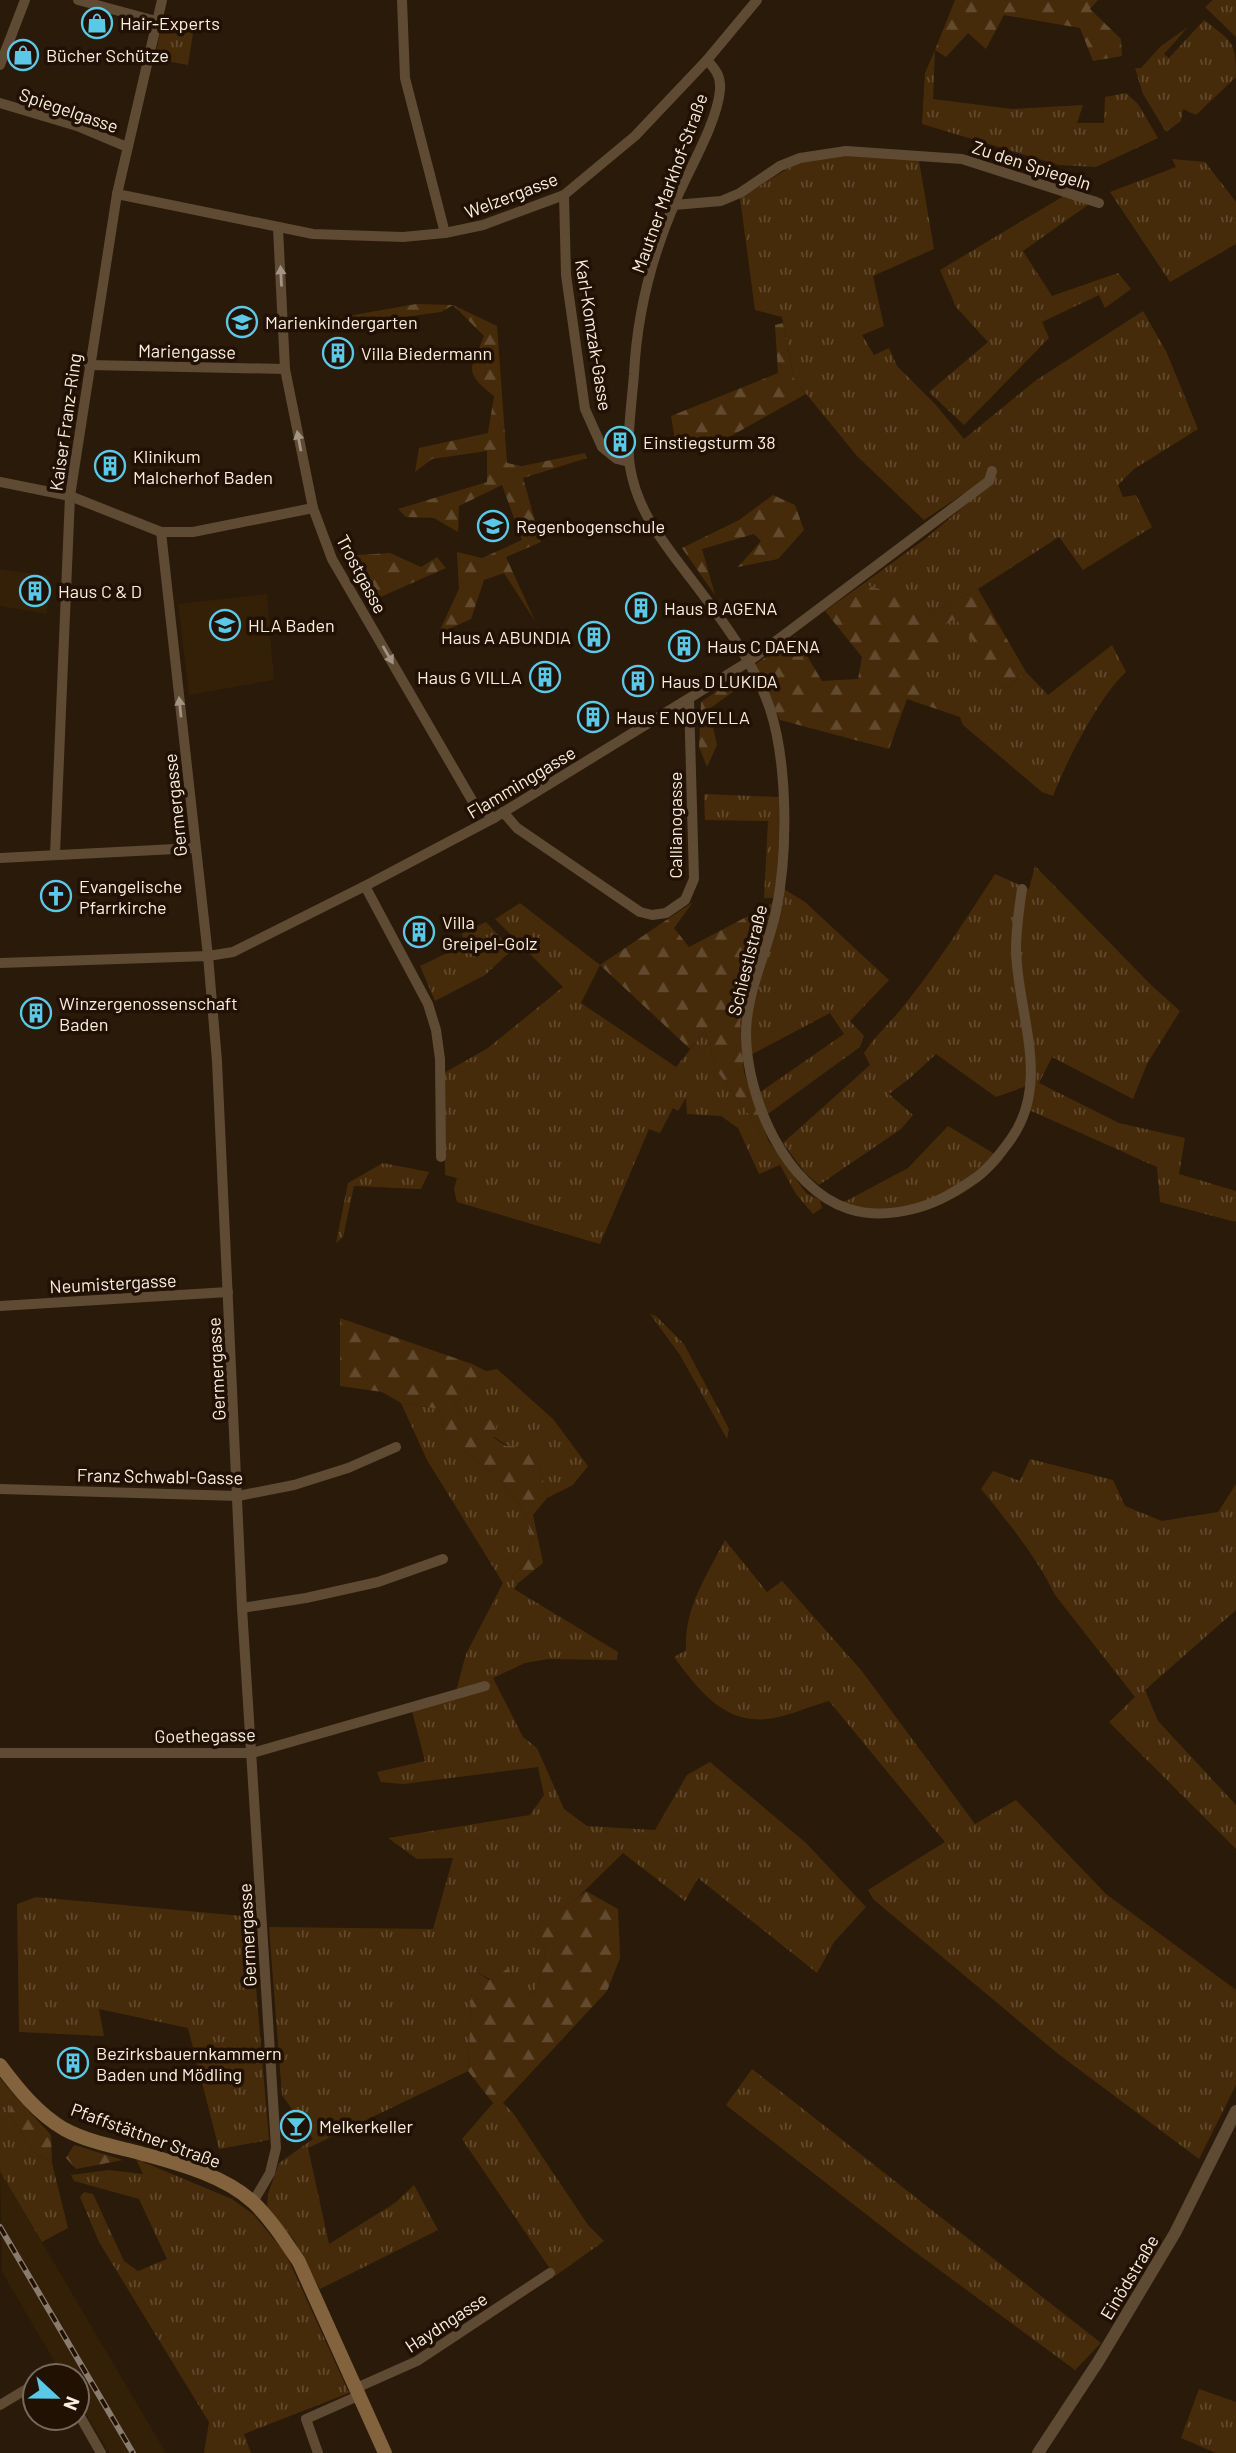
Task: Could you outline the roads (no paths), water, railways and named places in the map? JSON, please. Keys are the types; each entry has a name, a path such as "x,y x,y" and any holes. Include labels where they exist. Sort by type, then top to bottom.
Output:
{"main road":[{"name":"Pfaffstättner Straße","path":"0,2065 17,2088 42,2113 65,2129 93,2140 177,2163 209,2176 253,2202 281,2235 299,2262 385,2453"}],"street":[{"path":"0,65 25,0"},
{"path":"78,0 156,20"},
{"name":"Kaiser Franz-Ring","path":"55,855 70,496 117,194 162,0"},
{"path":"402,0 405,78 445,233"},
{"name":"Welzergasse","path":"117,194 313,234 403,237 445,233 482,225 564,195 635,136 708,60 757,0"},
{"name":"Mautner Markhof-Straße","path":"708,60 718,73 720,90 711,121 674,205 650,277 636,340 629,462 635,488 649,522 719,616 748,662"},
{"name":"Spiegelgasse","path":"0,103 77,126 127,147"},
{"name":"Zu den Spiegeln","path":"674,205 721,201 740,193 779,166 800,158 846,151 962,159 1099,203"},
{"name":"Karl-Komzak-Gasse","path":"564,195 566,275 585,409 602,447 617,459 629,462"},
{"name":"Trostgasse","path":"278,228 285,369 313,508 332,559 473,802 499,815 640,912"},
{"name":"Mariengasse","path":"89,365 285,369"},
{"name":"Flamminggasse","path":"0,963 208,956 233,952 499,815 748,662 989,481 992,471"},
{"path":"0,482 70,496 161,532 193,532 313,508"},
{"name":"Germergasse","path":"161,532 208,956 217,1061 242,1608 276,2148 270,2173 253,2202"},
{"name":"Schiestlstraße","path":"748,662 769,708 778,746 784,802 780,886 776,913 750,999 746,1032 748,1060 758,1100 785,1158 809,1184 846,1208 885,1214 929,1205 986,1170 1020,1127 1029,1098 1032,1066 1016,951 1022,890"},
{"name":"Callianogasse","path":"640,912 652,915 666,912 685,900 694,879 688,700"},
{"path":"0,858 195,848"},
{"path":"365,886 428,1004 436,1030 440,1059 441,1157"},
{"name":"Neumistergasse","path":"0,1306 228,1292"},
{"name":"Franz Schwabl-Gasse","path":"0,1489 238,1496 294,1485 348,1468 396,1447"},
{"path":"242,1608 306,1598 378,1582 443,1559"},
{"name":"Goethegasse","path":"0,1753 251,1753 485,1686"},
{"name":"Einödstraße","path":"1038,2453 1098,2362 1175,2233 1236,2111"},
{"name":"Haydngasse","path":"318,2453 306,2419 418,2361 550,2273"},
{"path":"0,2405 21,2392"},
{"path":"89,2432 101,2453"}],"railway":[{"path":"0,2227 133,2453"}],"place":[{"name":"Hair-Experts","path":"97,23"},
{"name":"Bücher Schütze","path":"23,55"},
{"name":"Marienkindergarten","path":"242,322"},
{"name":"Villa Biedermann","path":"338,353"},
{"name":"Einstiegsturm 38","path":"620,442"},
{"name":"Klinikum Malcherhof Baden","path":"110,466"},
{"name":"Regenbogenschule","path":"493,526"},
{"name":"Haus C & D","path":"35,591"},
{"name":"Haus B AGENA","path":"641,608"},
{"name":"HLA Baden","path":"225,625"},
{"name":"Haus A ABUNDIA","path":"594,637"},
{"name":"Haus C DAENA","path":"684,646"},
{"name":"Haus G VILLA","path":"545,677"},
{"name":"Haus D LUKIDA","path":"638,681"},
{"name":"Haus E NOVELLA","path":"593,717"},
{"name":"Evangelische Pfarrkirche","path":"56,896"},
{"name":"Villa Greipel-Golz","path":"419,932"},
{"name":"Winzergenossenschaft Baden","path":"36,1013"},
{"name":"Bezirksbauernkammern Baden und Mödling","path":"73,2063"},
{"name":"Melkerkeller","path":"296,2126"}]}
